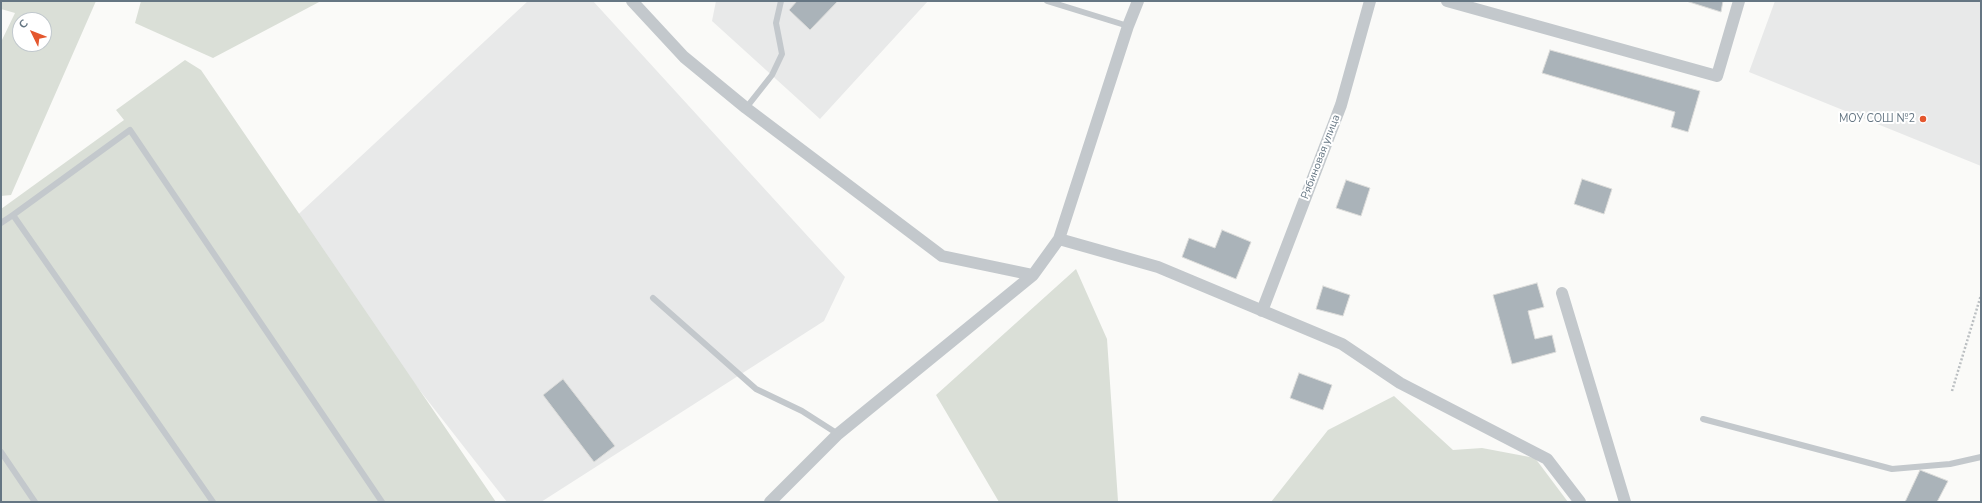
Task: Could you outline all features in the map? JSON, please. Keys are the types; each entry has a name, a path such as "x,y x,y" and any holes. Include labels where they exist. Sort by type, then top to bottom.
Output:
{"street":[{"path":"632,1 684,57 746,108 942,256 1033,275"},
{"path":"770,502 838,434 1033,275 1059,239 1128,26 1138,1"},
{"name":"Рябиновая улица","path":"1262,310 1341,105 1370,1"},
{"path":"1447,1 1717,76 1739,1"},
{"path":"1059,239 1158,267 1342,344 1400,383 1547,459 1580,502"},
{"path":"1562,294 1625,502"}],"lane":[{"path":"746,108 772,75 782,54 776,23 781,1"},
{"path":"1047,1 1128,26"},
{"path":"1,223 130,130 382,502"},
{"path":"13,215 213,502"},
{"path":"653,298 756,389 802,412 838,434"},
{"path":"1703,419 1892,469 1950,464 1981,457"},
{"path":"1,452 35,502"}],"path":[{"path":"1952,391 1981,295"}],"shaded area":[{"path":"1,1 96,1 11,195 1,196 1,42 12,19 12,52 52,52 52,12 12,12 1,9"},
{"path":"141,1 321,1 213,58 135,23"},
{"path":"528,1 593,1 845,277 824,321 541,502 507,502 289,223"},
{"path":"716,1 928,1 820,119 712,21"},
{"name":"МОУ СОШ №2","path":"1775,1 1981,1 1981,166 1749,72"},
{"path":"185,60 201,70 496,502 1,502 1,209 124,120 116,110"},
{"path":"1076,269 1107,339 1118,501 999,502 936,395"},
{"path":"1394,396 1453,450 1482,448 1535,458 1568,502 1271,502 1328,430"}],"building":[{"path":"797,1 838,1 810,30 789,10"},
{"path":"1686,1 1723,1 1721,12"},
{"path":"1550,50 1700,91 1688,132 1671,127 1675,112 1542,73"},
{"path":"1582,179 1612,189 1604,214 1574,204"},
{"path":"1346,180 1370,188 1361,216 1336,208"},
{"path":"1222,230 1251,242 1236,279 1182,257 1189,238 1215,248"},
{"path":"1537,283 1544,307 1528,311 1535,339 1552,335 1556,352 1512,364 1493,295"},
{"path":"1323,286 1350,295 1343,316 1316,309"},
{"path":"1299,373 1332,385 1323,410 1290,398"},
{"path":"563,379 615,446 594,462 543,395"},
{"path":"1920,470 1948,481 1937,502 1905,502"}],"place":[{"name":"МОУ СОШ №2","path":"1923,119"}]}
